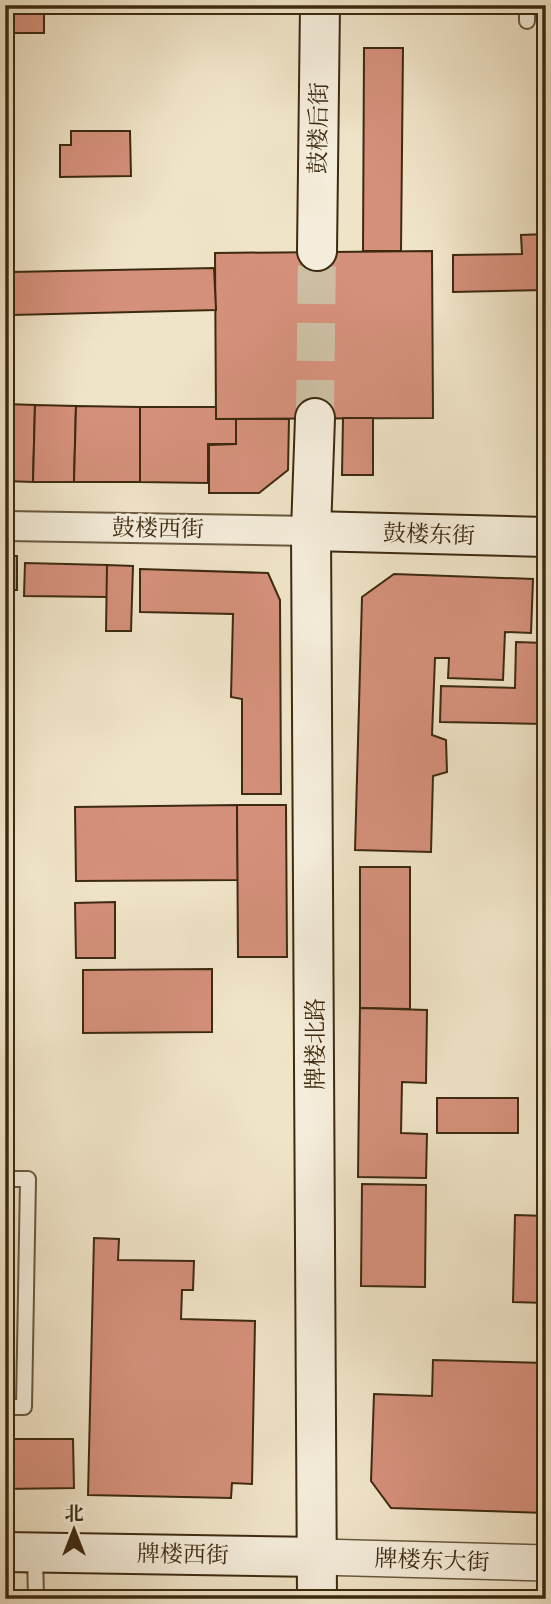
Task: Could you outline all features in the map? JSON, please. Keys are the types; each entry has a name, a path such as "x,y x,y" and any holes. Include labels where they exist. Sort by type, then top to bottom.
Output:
{"main road":[{"name":"鼓楼后街","path":"317,251 320,5"},
{"path":"311,531 315,418"},
{"name":"鼓楼东街","path":"311,531 546,537"},
{"name":"牌楼北路","path":"311,531 317,1599"},
{"name":"牌楼西街","path":"20,1552 318,1557"}],"street":[{"name":"鼓楼西街","path":"5,526 311,531"},
{"name":"牌楼东大街","path":"318,1557 546,1563"}],"lane":[{"path":"527,5 527,21"},
{"path":"5,1179 28,1179 24,1407 5,1407"},
{"path":"20,1552 36,1599"}],"building":[{"path":"5,5 44,5 44,33 5,33"},
{"path":"496,5 525,5 525,9 496,9"},
{"path":"364,48 403,48 401,251 363,251"},
{"path":"71,131 130,131 131,176 60,177 60,145 71,145"},
{"path":"5,140 12,140 11,229 5,229"},
{"path":"546,234 546,290 453,292 453,255 522,254 521,235"},
{"path":"432,251 433,418 216,419 215,253"},
{"path":"214,268 216,310 12,315 11,272"},
{"path":"5,404 35,405 33,482 5,481"},
{"path":"35,405 76,406 74,482 33,482"},
{"path":"76,406 140,407 140,482 74,482"},
{"path":"140,407 216,407 216,419 236,419 236,444 208,444 208,483 140,482"},
{"path":"343,418 373,418 373,475 342,475"},
{"path":"236,419 289,419 288,470 259,493 209,493 209,445 236,444"},
{"path":"5,556 17,556 17,590 5,590"},
{"path":"25,563 107,565 107,597 24,596"},
{"path":"107,565 133,566 131,631 106,631"},
{"path":"140,569 268,573 280,600 281,794 242,794 242,699 231,697 233,614 140,612"},
{"path":"394,574 533,579 531,633 505,632 503,680 448,678 449,658 435,658 432,735 446,740 447,772 433,776 431,852 355,850 362,597"},
{"path":"516,642 545,643 543,724 440,722 441,686 515,688"},
{"path":"237,805 238,880 76,881 75,807"},
{"path":"237,805 286,805 287,957 238,957"},
{"path":"360,867 410,867 410,1009 360,1008"},
{"path":"115,902 115,958 76,958 75,903"},
{"path":"212,969 212,1032 83,1033 83,970"},
{"path":"360,1008 427,1010 426,1083 402,1082 401,1133 427,1134 426,1178 358,1177"},
{"path":"437,1098 518,1098 518,1133 437,1133"},
{"path":"362,1184 426,1185 425,1287 361,1286"},
{"path":"515,1215 546,1216 546,1303 513,1302"},
{"path":"94,1238 119,1239 118,1260 194,1261 193,1290 182,1290 181,1319 255,1321 252,1484 232,1483 231,1498 88,1495"},
{"path":"433,1360 546,1363 546,1513 391,1508 371,1481 374,1394 432,1396"},
{"path":"5,1439 73,1439 74,1488 5,1489"},
{"path":"45,1594 109,1594 109,1599 45,1599"}],"tunnel":[{"path":"315,418 317,251"}]}
